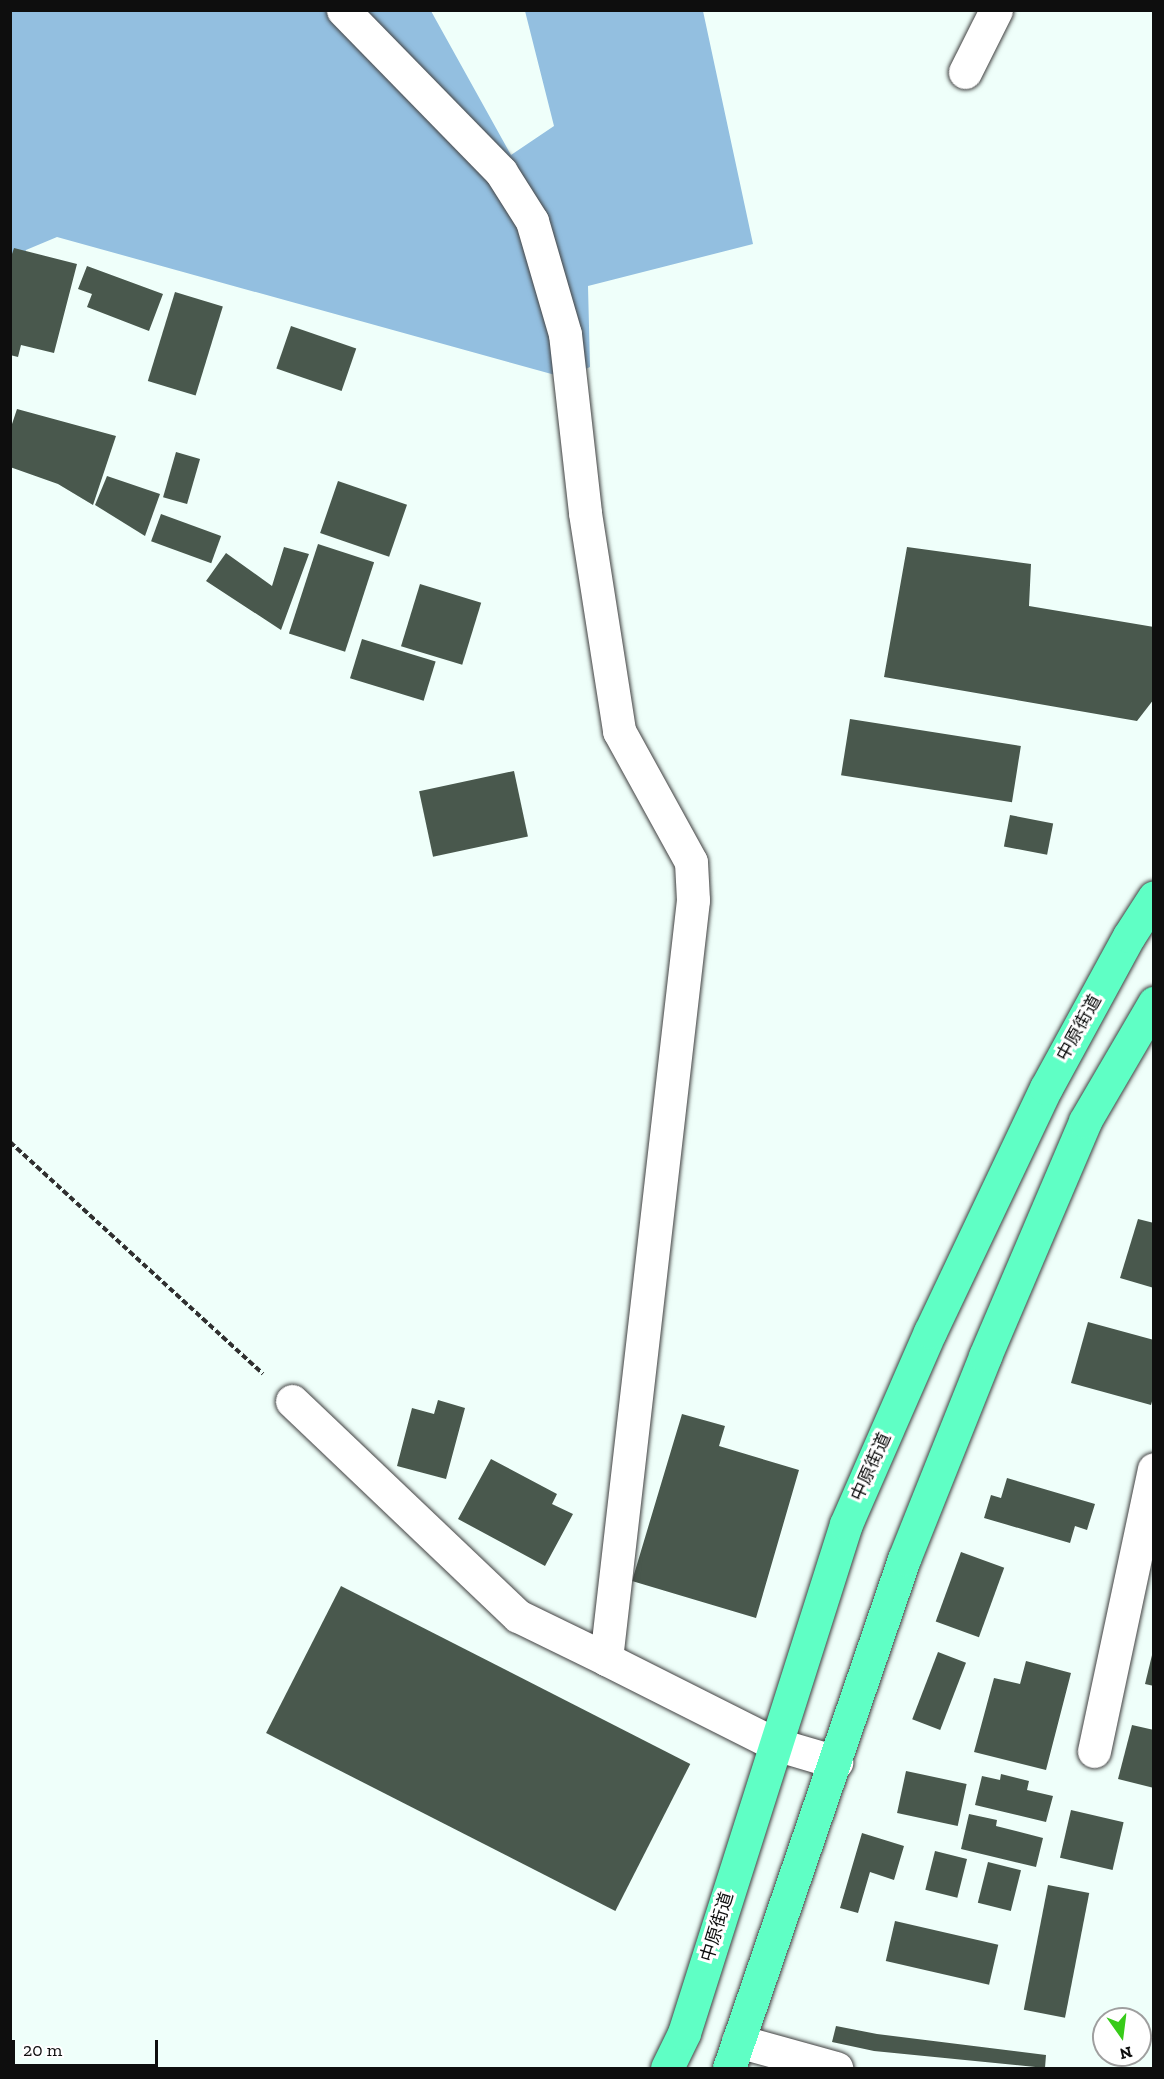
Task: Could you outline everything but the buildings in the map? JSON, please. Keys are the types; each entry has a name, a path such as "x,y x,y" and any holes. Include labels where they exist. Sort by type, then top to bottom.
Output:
{"main road":[{"name":"中原街道","path":"667,2068 684,2033 846,1524 930,1332 1046,1088 1129,936 1154,897"},
{"path":"734,2055 836,1762 903,1559 985,1356 1085,1121 1154,1003"}],"street":[{"path":"343,10 501,172 532,221 565,334 585,513 619,731 691,862 693,900 606,1659"},
{"path":"965,72 996,10"},
{"path":"292,1401 518,1616 775,1744 836,1762"},
{"path":"1094,1751 1154,1469"},
{"path":"734,2055 836,2068"}],"path":[{"path":"10,1142 292,1401"}],"shaded area":[{"path":"11,11 431,11 511,155 554,126 525,11 703,11 753,244 588,286 590,367 566,378 57,237 26,250 11,299"}]}
